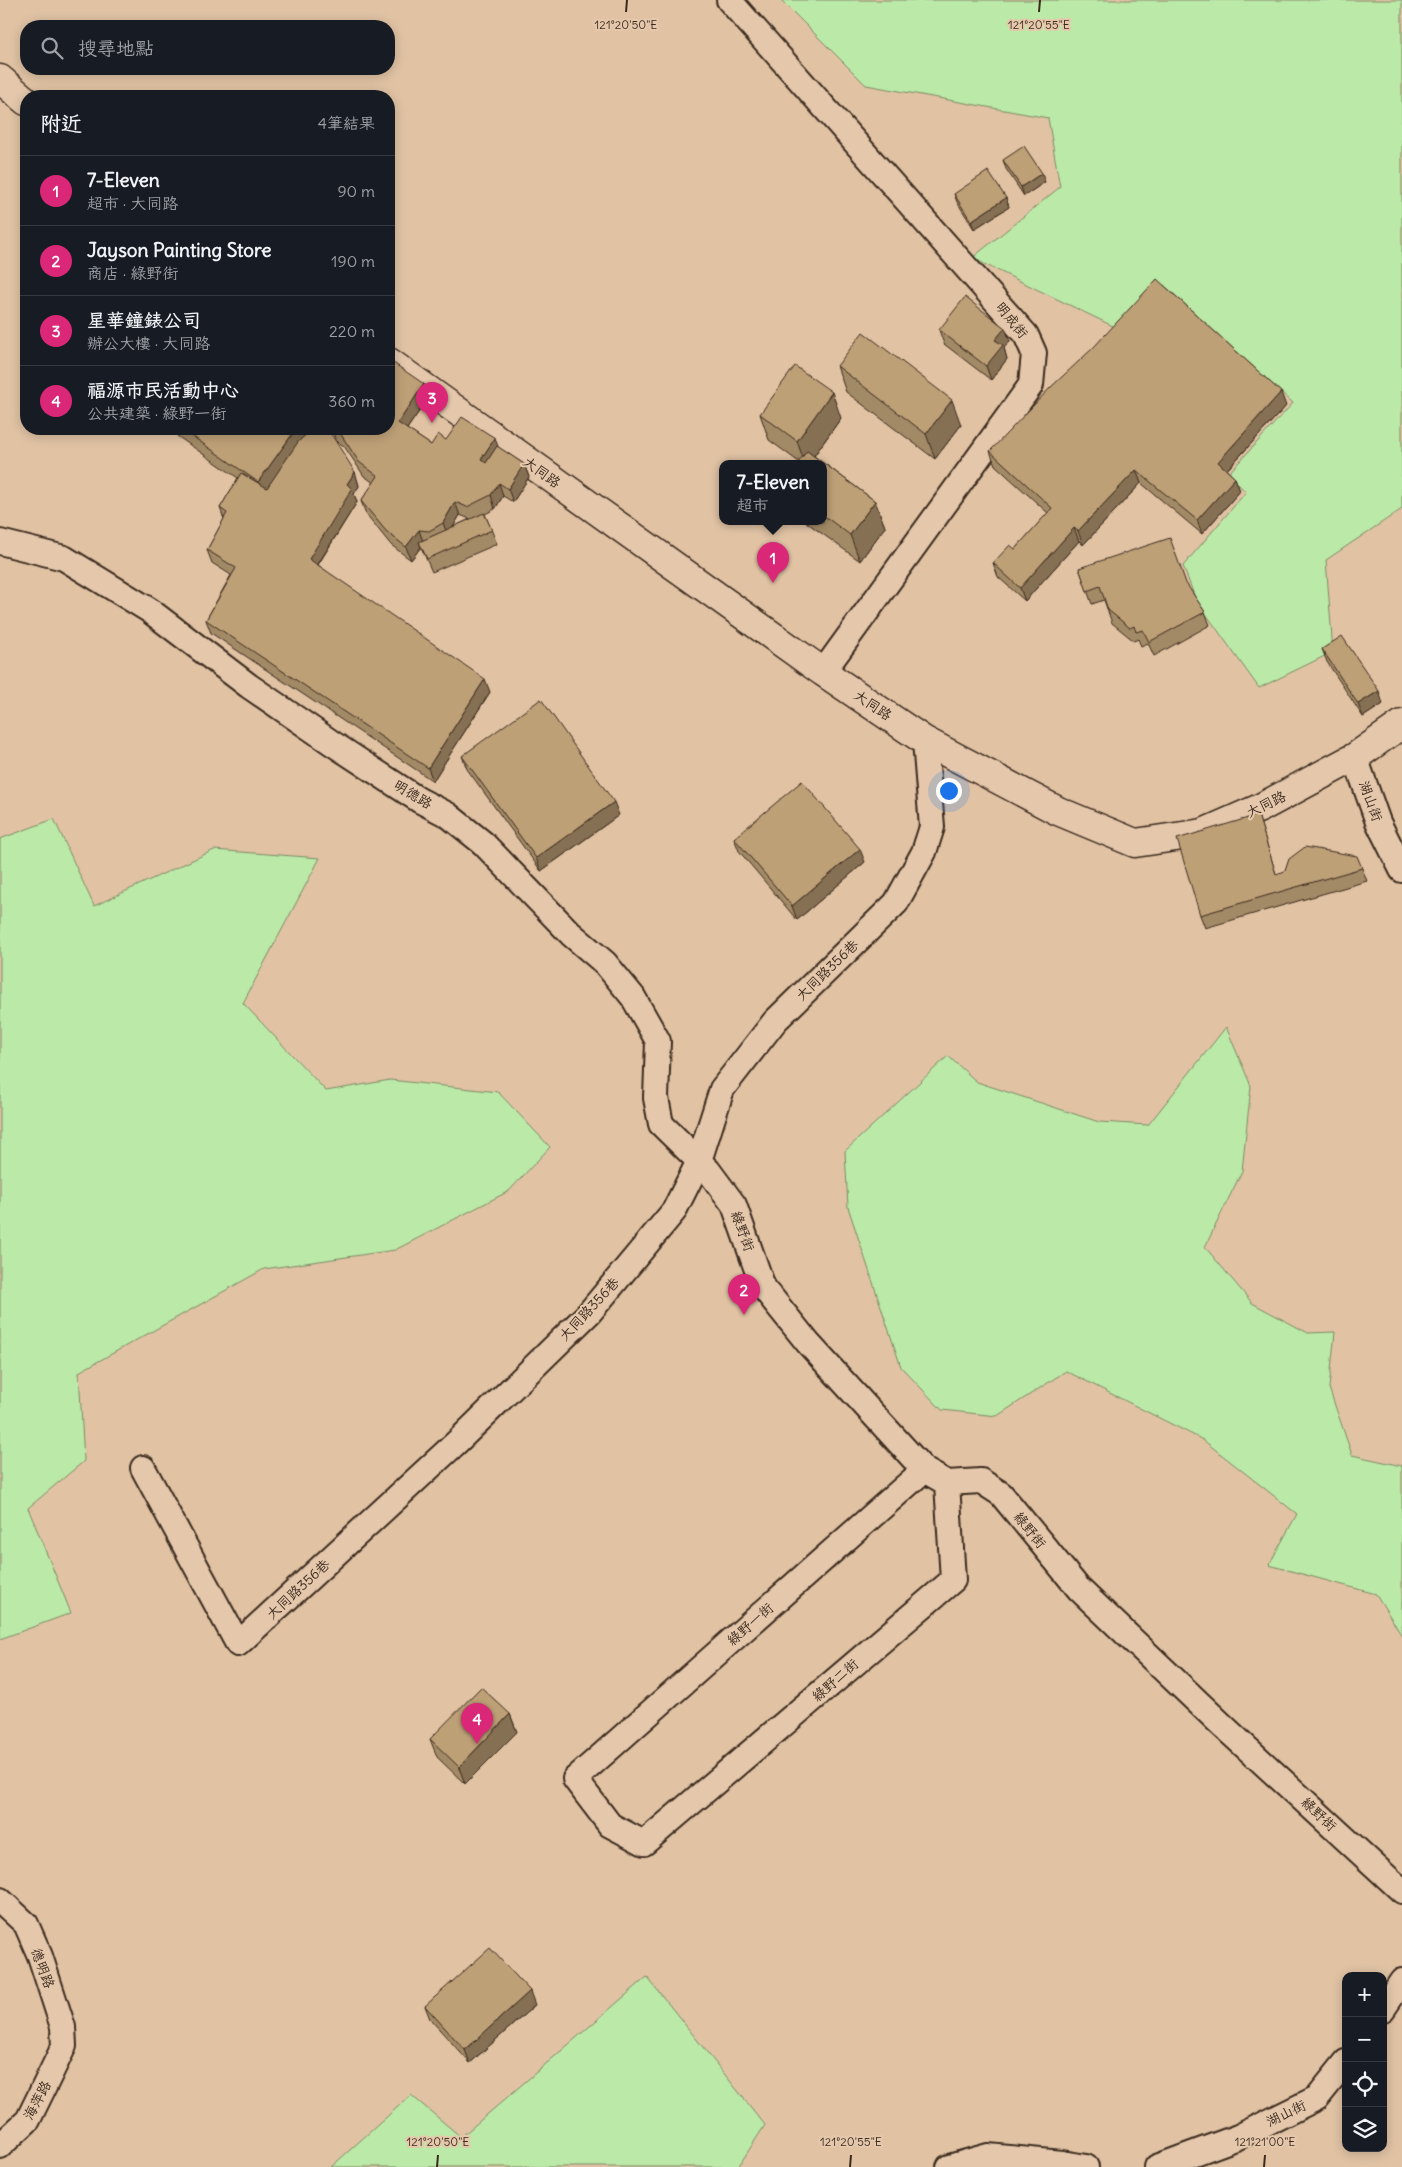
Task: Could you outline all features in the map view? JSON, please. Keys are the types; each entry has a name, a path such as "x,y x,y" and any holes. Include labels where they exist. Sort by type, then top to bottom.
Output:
{"street":[{"name":"明成街","path":"729,0 1026,335 1034,353 1031,385 823,672"},
{"path":"0,79 20,96"},
{"name":"大同路","path":"395,366 823,672 925,741 1058,811 1136,843 1203,833 1260,808 1355,757 1402,724"},
{"name":"明德路","path":"0,542 64,558 149,610 249,686 396,784 448,815 483,843 571,934 605,964 633,997 658,1041 656,1098 661,1124 699,1161"},
{"name":"大同路356巷","path":"143,1468 238,1644 457,1442 588,1313 674,1211 699,1161 722,1089 775,1021 896,903 924,852 932,827 925,741"},
{"name":"湖山街","path":"1355,757 1378,822 1402,870"},
{"name":"綠野街","path":"699,1161 734,1205 763,1286 808,1343 924,1470 947,1483 981,1480 1001,1494 1079,1589 1222,1726 1402,1891"},
{"name":"綠野一街","path":"644,1843 610,1824 575,1779 924,1470"},
{"name":"綠野二街","path":"644,1843 953,1580 947,1483"},
{"name":"德明路","path":"0,1900 26,1924 40,1956 63,2027 64,2046"},
{"path":"1387,2003 1402,1981"},
{"name":"海萍路","path":"0,2146 28,2120 64,2046"},
{"name":"湖山街","path":"1157,2167 1238,2136 1317,2098 1342,2067"},
{"path":"949,2167 988,2156 1086,2167"}],"green space":[{"path":"781,0 1402,0 1402,509 1326,560 1333,652 1259,688 1196,600 1183,566 1246,492 1228,474 1293,403 1164,285 1119,329 972,258 1060,187 1048,118 866,85"},
{"path":"54,819 94,906 214,850 320,858 243,1003 326,1091 390,1080 498,1092 550,1147 509,1191 395,1250 264,1269 79,1372 84,1461 28,1508 71,1613 0,1639 0,839"},
{"path":"1226,1027 1251,1086 1242,1171 1205,1247 1252,1303 1308,1333 1335,1332 1329,1388 1352,1455 1402,1466 1402,1636 1376,1594 1269,1565 1297,1514 1203,1440 1066,1371 997,1416 942,1410 901,1367 848,1207 845,1151 948,1056 977,1082 1099,1122 1148,1125"},
{"path":"647,1977 765,2125 738,2167 331,2167 411,2095 461,2137"}],"building":[{"path":"1024,146 1042,173 1021,187 1003,160"},
{"path":"988,171 1006,198 971,221 954,194"},
{"path":"1157,279 1281,392 1218,462 1235,478 1197,520 1136,470 1078,531 1074,528 1020,588 993,563 1010,545 1015,549 1052,508 990,451 1050,388 1093,348"},
{"path":"965,297 1005,328 995,340 1003,345 986,366 939,330"},
{"path":"863,332 952,400 926,434 837,366"},
{"path":"395,364 424,384 398,423 431,445 438,434 446,440 462,417 495,438 481,459 486,463 497,446 524,464 508,489 499,483 491,495 467,507 455,502 443,523 429,531 419,530 406,547 386,531 361,501 378,476 359,462 341,435 395,435"},
{"path":"795,366 832,392 797,441 760,414"},
{"path":"191,435 292,435 258,482"},
{"path":"306,435 332,435 355,472 347,484 352,489 309,559 485,679 428,768 206,620 236,568 207,550 227,513 220,508 241,473 267,488 298,442"},
{"path":"807,451 819,460 800,460"},
{"path":"827,466 875,501 850,535 827,518"},
{"path":"484,513 492,530 427,559 419,542"},
{"path":"1170,538 1186,583 1205,612 1149,642 1143,630 1136,632 1134,626 1130,628 1108,610 1100,586 1087,591 1079,568"},
{"path":"1342,636 1379,691 1358,704 1322,649"},
{"path":"541,699 614,802 536,858 462,756"},
{"path":"802,781 860,849 792,906 734,838"},
{"path":"1258,815 1276,874 1285,871 1289,859 1305,847 1357,856 1362,868 1200,915 1177,839"},
{"path":"481,1687 510,1714 459,1767 430,1739"},
{"path":"490,1948 530,1991 465,2050 425,2006"}],"place":[{"name":"星華鐘錶公司","path":"432,423"},
{"name":"7-Eleven","path":"773,583"},
{"name":"Jayson Painting Store","path":"744,1315"},
{"name":"福源市民活動中心","path":"477,1744"}]}
